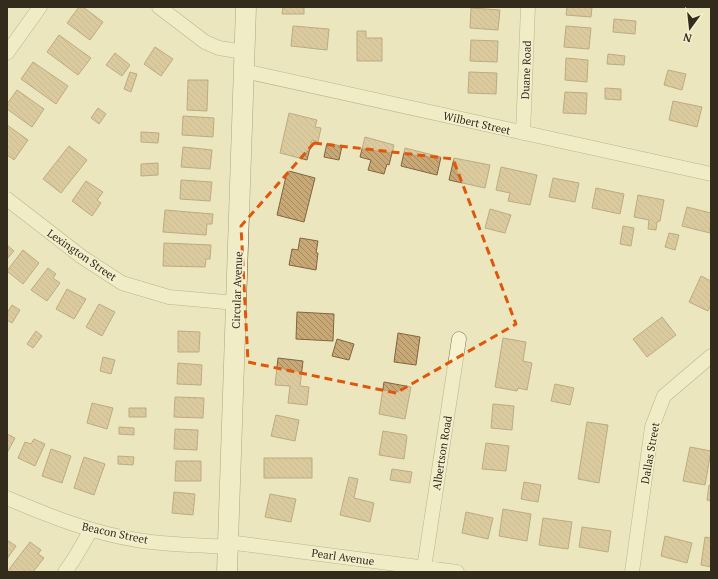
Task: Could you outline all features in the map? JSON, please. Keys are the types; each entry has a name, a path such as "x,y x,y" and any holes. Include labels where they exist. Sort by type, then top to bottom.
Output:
{"main road":[{"name":"Circular Avenue","path":"227,572 246,7"}],"street":[{"path":"7,53 40,7"},
{"name":"Wilbert Street","path":"159,7 205,42 244,61 523,133 711,174"},
{"name":"Duane Road","path":"523,133 528,7"},
{"name":"Lexington Street","path":"7,198 82,257 122,283 169,297 236,303"},
{"name":"Albertson Road","path":"424,568 459,339"},
{"name":"Dallas Street","path":"632,572 652,427 664,396 711,356"},
{"name":"Beacon Street","path":"7,498 42,514 91,530 137,540 228,544"},
{"path":"65,572 91,530"},
{"name":"Pearl Avenue","path":"228,544 458,572"}],"highlighted area":[{"path":"314,143 453,159 516,324 396,393 248,362 241,226"}],"building":[{"path":"79,7 83,7 103,22 90,40 67,23"},
{"path":"283,7 304,7 304,14 282,14"},
{"path":"567,7 592,7 591,17 566,15"},
{"path":"471,8 500,10 498,30 470,28"},
{"path":"614,19 636,21 635,34 613,32"},
{"path":"293,26 329,29 327,50 291,46"},
{"path":"566,26 591,28 589,49 564,47"},
{"path":"357,31 366,31 366,38 382,38 382,61 357,61"},
{"path":"59,35 91,58 78,75 47,52"},
{"path":"471,40 498,41 497,62 470,61"},
{"path":"155,47 173,59 161,76 144,64"},
{"path":"115,53 130,65 122,76 106,65"},
{"path":"608,54 625,56 624,65 607,64"},
{"path":"566,58 588,60 587,82 565,80"},
{"path":"33,62 68,86 56,104 21,79"},
{"path":"668,70 686,74 682,90 664,85"},
{"path":"130,72 137,74 131,92 124,89"},
{"path":"469,72 497,73 496,94 468,93"},
{"path":"188,80 208,80 207,111 187,110"},
{"path":"605,88 621,89 621,100 605,99"},
{"path":"17,90 44,109 32,127 7,109 7,104"},
{"path":"565,92 587,93 586,114 563,113"},
{"path":"673,101 702,107 697,127 669,120"},
{"path":"98,108 106,114 99,124 91,118"},
{"path":"289,113 317,120 315,127 321,128 318,142 312,140 307,160 280,153"},
{"path":"183,116 214,118 213,137 182,135"},
{"path":"7,125 28,140 14,160 7,155"},
{"path":"141,132 159,133 158,143 141,142"},
{"path":"365,137 394,145 389,165 387,164 384,174 368,170 371,160 360,157"},
{"path":"327,143 342,146 339,160 324,157"},
{"path":"69,146 87,160 61,193 43,179"},
{"path":"183,147 212,150 210,169 181,167"},
{"path":"405,148 441,157 437,175 401,166"},
{"path":"454,158 490,165 485,188 449,180"},
{"path":"158,163 158,175 141,176 141,164"},
{"path":"501,167 537,175 530,205 508,201 510,193 496,190"},
{"path":"289,171 315,178 304,222 277,215 287,172"},
{"path":"553,178 579,183 575,202 549,197"},
{"path":"181,180 212,182 210,201 180,199"},
{"path":"86,181 103,192 97,200 101,203 92,216 72,201"},
{"path":"596,188 624,194 620,214 592,208"},
{"path":"638,195 664,200 660,221 657,222 656,230 648,229 649,220 634,217"},
{"path":"687,207 711,213 710,233 682,226"},
{"path":"490,209 511,215 505,233 485,228"},
{"path":"165,210 213,214 212,224 207,224 206,235 163,232"},
{"path":"623,226 634,228 631,246 620,244"},
{"path":"669,233 679,235 675,250 665,247"},
{"path":"300,238 318,241 316,270 289,265 292,249 298,250"},
{"path":"164,243 211,245 210,259 206,259 205,267 163,266"},
{"path":"7,245 14,251 7,259"},
{"path":"23,250 39,263 23,284 7,271"},
{"path":"48,268 56,274 53,278 60,283 47,301 31,290"},
{"path":"701,276 711,281 711,305 708,311 689,302"},
{"path":"67,289 86,299 74,319 56,309"},
{"path":"99,304 115,312 102,336 86,327"},
{"path":"12,305 20,310 12,323 7,320 7,313"},
{"path":"297,312 334,314 333,341 296,339"},
{"path":"662,317 676,335 647,357 633,339"},
{"path":"36,331 42,336 33,348 27,344"},
{"path":"178,331 200,332 199,352 178,352"},
{"path":"398,333 420,337 416,365 394,362"},
{"path":"503,338 526,342 523,361 532,363 527,390 518,388 517,391 495,387"},
{"path":"337,339 354,344 349,360 332,356"},
{"path":"103,357 115,360 111,374 100,371"},
{"path":"278,358 303,361 300,386 309,387 307,405 288,403 290,386 275,385"},
{"path":"178,363 202,365 201,385 177,384"},
{"path":"384,382 411,387 405,419 379,414"},
{"path":"555,384 574,388 570,405 551,401"},
{"path":"175,397 204,398 203,418 174,417"},
{"path":"92,403 113,408 107,429 87,423"},
{"path":"493,404 514,406 512,430 491,428"},
{"path":"129,408 146,408 146,417 129,417"},
{"path":"276,415 299,420 295,441 271,436"},
{"path":"587,422 608,425 599,483 578,479"},
{"path":"119,427 134,428 134,435 119,434"},
{"path":"175,429 198,430 197,450 174,449"},
{"path":"383,431 406,435 404,459 379,455"},
{"path":"7,434 15,438 7,453"},
{"path":"34,439 45,444 35,466 18,458 25,442 31,444"},
{"path":"486,443 509,446 506,471 482,469"},
{"path":"690,447 711,451 705,485 683,481"},
{"path":"51,449 71,456 62,483 42,476"},
{"path":"118,456 134,457 133,465 118,464"},
{"path":"84,457 105,464 94,495 74,488"},
{"path":"264,458 312,458 312,478 264,478"},
{"path":"176,461 201,461 201,481 175,481"},
{"path":"392,469 412,472 410,483 390,480"},
{"path":"349,477 358,479 354,498 374,503 370,522 340,515"},
{"path":"524,482 541,485 538,502 521,499"},
{"path":"709,485 711,486 711,501 707,500"},
{"path":"174,492 195,494 193,515 172,513"},
{"path":"270,494 296,499 291,522 265,517"},
{"path":"503,509 531,514 527,541 499,536"},
{"path":"466,512 493,518 488,539 462,533"},
{"path":"543,518 572,522 568,549 539,545"},
{"path":"582,527 611,531 608,552 579,547"},
{"path":"665,536 692,543 687,563 661,556"},
{"path":"705,537 711,538 711,567 701,565"},
{"path":"7,540 16,546 7,559"},
{"path":"30,542 41,550 38,554 44,558 33,572 7,572"}]}
